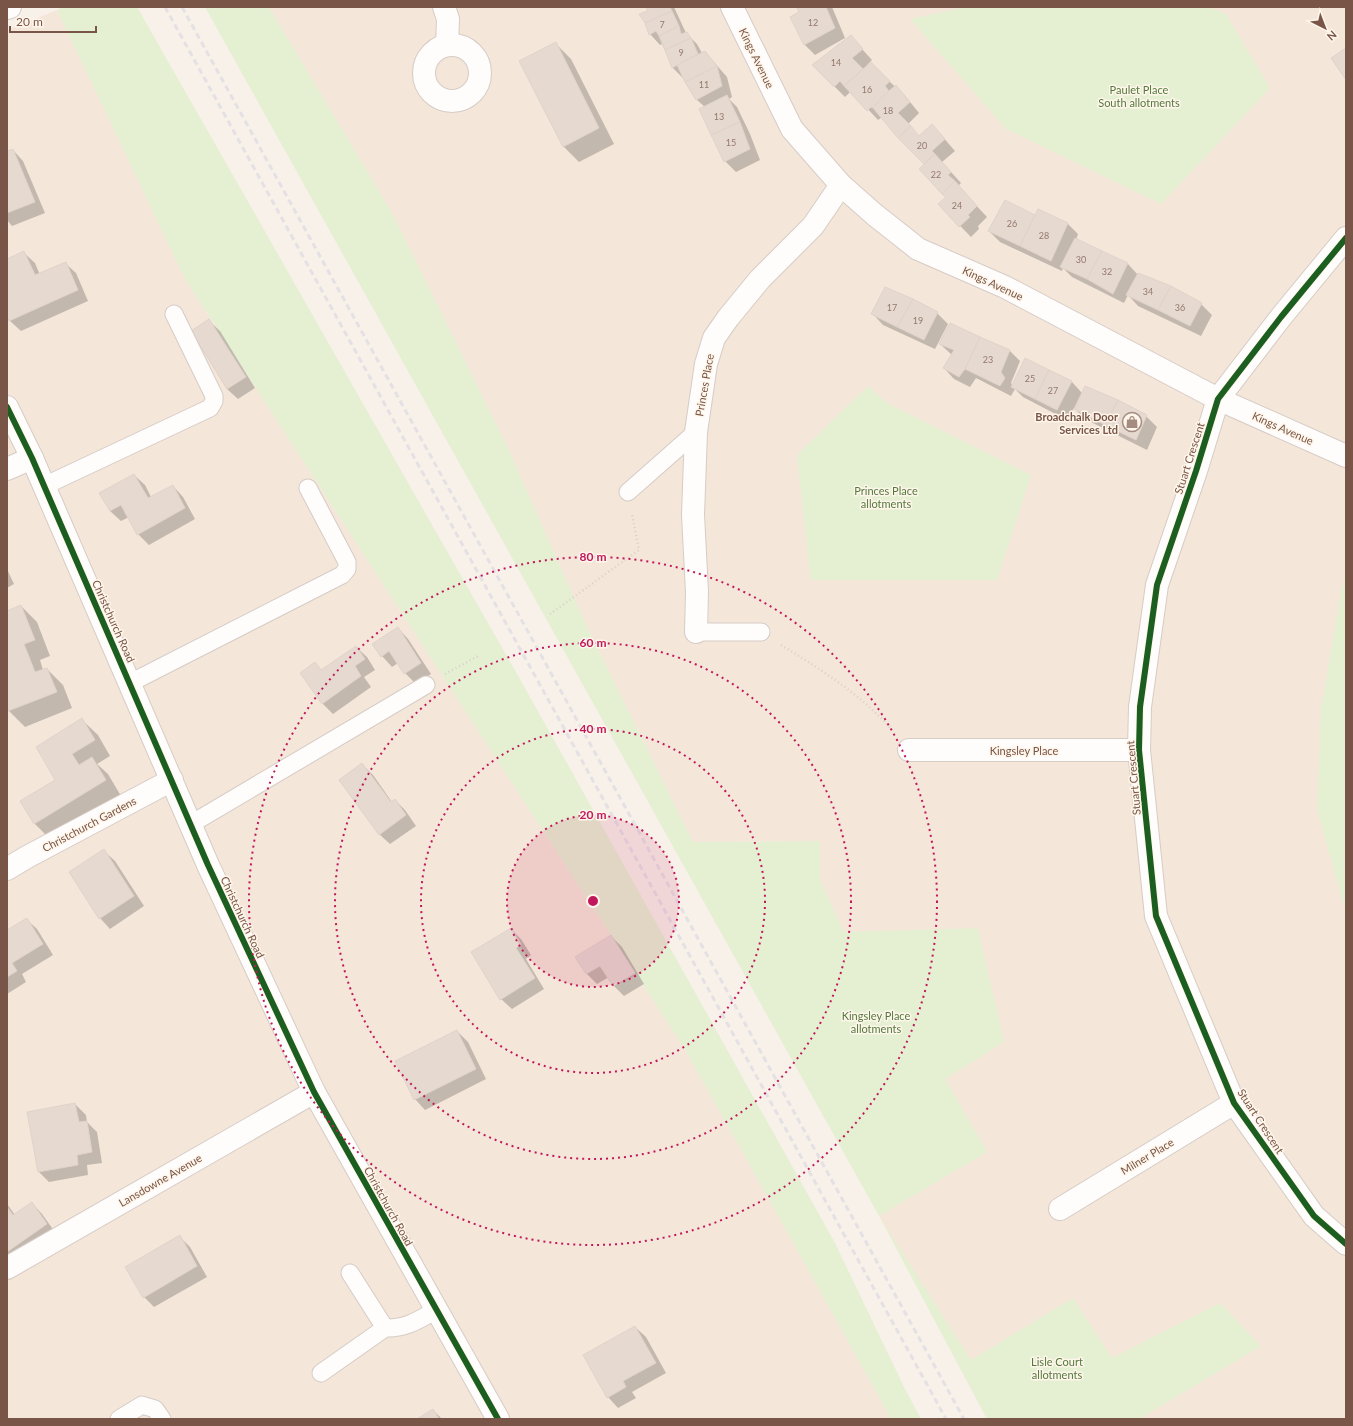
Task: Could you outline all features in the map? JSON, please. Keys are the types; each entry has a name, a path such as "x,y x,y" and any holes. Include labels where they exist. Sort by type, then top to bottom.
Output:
{"street":[{"path":"444,7 448,19 447,45"},
{"name":"Kings Avenue","path":"732,7 792,130 841,185 875,215 918,249 1005,287 1218,400 1346,456"},
{"name":"Princes Place","path":"696,632 693,515 696,432 706,364 714,338 728,318 760,279 813,226 841,185"},
{"name":"Stuart Crescent","path":"1346,238 1281,317 1218,400 1196,471 1157,585 1140,707 1139,750 1156,916 1234,1103 1314,1216 1346,1244"},
{"name":"Christchurch Road","path":"7,407 32,458 208,865 314,1092 498,1419"},
{"path":"7,469 32,458"},
{"name":"Kingsley Place","path":"910,750 1139,750"},
{"name":"Christchurch Gardens","path":"7,869 172,780"},
{"name":"Lansdowne Avenue","path":"7,1268 314,1092"},
{"name":"Milner Place","path":"1060,1209 1234,1103"}],"lane":[{"path":"44,486 210,408 214,401 214,396 174,314"},
{"path":"628,492 696,432"},
{"path":"130,683 342,575 347,569 348,562 308,488"},
{"path":"696,632 761,632"},
{"path":"191,824 426,685"},
{"path":"350,1273 385,1328"},
{"path":"321,1374 385,1328 396,1329 415,1323 436,1310"},
{"path":"118,1419 142,1406 155,1409 162,1419"}],"path":[{"path":"550,614 639,550 628,492"},
{"path":"761,632 821,670 878,714 910,750"},
{"path":"426,685 480,655"}],"shaded area":[{"path":"269,7 1346,7 1346,1419 996,1419 879,1216 987,1152 945,1079 901,931 844,932 820,880 820,841 693,842 587,627 508,448 392,213"},
{"path":"57,10 185,279 686,1051 882,1402 890,1419 7,1419 7,30"}],"green space":[{"path":"63,7 137,7 521,681 835,1243 904,1387 921,1419 890,1419 882,1402 686,1051 185,279 57,10"},
{"name":"Kingsley Place allotments","path":"205,7 269,7 392,213 508,448 587,627 693,842 820,841 820,880 844,932 978,928 1004,1042 945,1079 987,1152 879,1216"},
{"name":"Paulet Place South allotments","path":"967,7 1209,7 1226,14 1270,88 1161,204 1006,129 910,19"},
{"name":"Princes Place allotments","path":"868,386 887,403 1031,475 997,580 811,580 797,455"},
{"path":"1346,575 1346,912 1317,809 1321,710 1342,586"},
{"name":"Lisle Court allotments","path":"879,1216 971,1360 1073,1298 1112,1358 1220,1303 1261,1346 1139,1419 987,1419"}],"building":[{"path":"646,7 670,7 672,11 645,23 639,14 648,11"},
{"path":"826,7 835,28 804,45 790,17 799,12 797,8"},
{"path":"672,11 679,26 659,36 656,31 649,35 645,23"},
{"path":"679,26 681,34 687,32 691,38 665,50 659,36"},
{"path":"851,35 863,49 852,58 863,69 844,86 840,81 834,87 812,65"},
{"path":"691,38 698,54 672,68 665,50"},
{"path":"556,42 599,128 563,147 519,61"},
{"path":"1346,48 1346,80 1331,58"},
{"path":"705,51 717,66 685,82 677,65"},
{"path":"871,62 890,81 885,86 889,91 873,108 871,107 867,111 844,86"},
{"path":"717,66 722,86 696,100 685,82"},
{"path":"896,85 910,102 898,113 911,126 898,138 873,108 883,96"},
{"path":"727,95 740,122 711,135 699,109"},
{"path":"740,122 750,149 724,162 711,135"},
{"path":"932,124 945,139 932,151 935,154 924,164 898,138 911,126 919,136"},
{"path":"13,149 35,202 7,213 7,151"},
{"path":"935,154 951,172 948,175 955,181 942,194 919,169"},
{"path":"955,181 977,206 968,215 970,217 959,227 938,204 946,197 942,194"},
{"path":"1005,200 1035,215 1020,246 988,231"},
{"path":"1038,209 1068,223 1051,261 1020,246"},
{"path":"1075,238 1102,251 1087,279 1060,267"},
{"path":"24,251 35,275 66,262 78,290 9,321 7,316 7,259"},
{"path":"1102,251 1128,263 1113,294 1087,279"},
{"path":"1138,273 1171,286 1158,310 1126,295"},
{"path":"1171,286 1202,303 1190,326 1158,310"},
{"path":"885,287 913,299 897,327 871,314"},
{"path":"913,299 938,312 924,340 897,327"},
{"path":"209,319 246,377 227,389 191,331"},
{"path":"950,323 980,337 965,369 959,377 943,368 954,350 939,344"},
{"path":"980,337 1010,350 1001,372 1005,378 1000,386 965,369"},
{"path":"1025,358 1049,370 1035,399 1011,387"},
{"path":"1049,370 1072,381 1057,410 1035,399"},
{"path":"1085,386 1118,400 1105,425 1074,409"},
{"path":"1118,400 1147,415 1136,440 1105,425"},
{"path":"134,474 148,498 173,485 185,508 137,535 121,505 110,511 99,493"},
{"path":"21,605 35,640 24,644 35,672 47,668 57,692 8,711 7,611"},
{"path":"398,627 421,663 404,674 389,651 381,657 372,644"},
{"path":"356,646 365,659 355,666 361,676 322,704 300,673 315,662 321,670"},
{"path":"82,718 95,740 72,754 79,765 92,757 106,780 34,824 20,801 55,780 36,747"},
{"path":"362,763 391,802 395,799 406,815 379,835 339,780"},
{"path":"104,849 134,896 99,919 69,872"},
{"path":"27,918 43,944 12,963 17,971 7,977 7,930"},
{"path":"511,928 521,944 516,948 535,978 500,1000 471,952"},
{"path":"611,935 635,973 613,986 600,966 586,974 575,957"},
{"path":"457,1030 476,1069 414,1100 395,1061"},
{"path":"75,1103 79,1122 87,1121 92,1152 77,1155 78,1165 38,1172 27,1112"},
{"path":"32,1202 47,1224 7,1252 7,1207 13,1215"},
{"path":"180,1235 197,1266 143,1298 125,1267"},
{"path":"635,1326 656,1363 623,1381 626,1387 607,1398 583,1355"},
{"path":"433,1409 439,1419 417,1419"}],"railway":[{"path":"165,7 946,1419"},
{"path":"182,7 964,1419"}],"cycle path":[{"path":"1346,238 1281,317 1218,399 1196,471 1157,585 1140,707 1139,750 1156,916 1234,1103 1314,1216 1346,1244"},
{"path":"7,407 32,458 208,865 314,1092 498,1419"}],"place":[{"name":"Broadchalk Door Services Ltd","path":"1132,422"}]}
